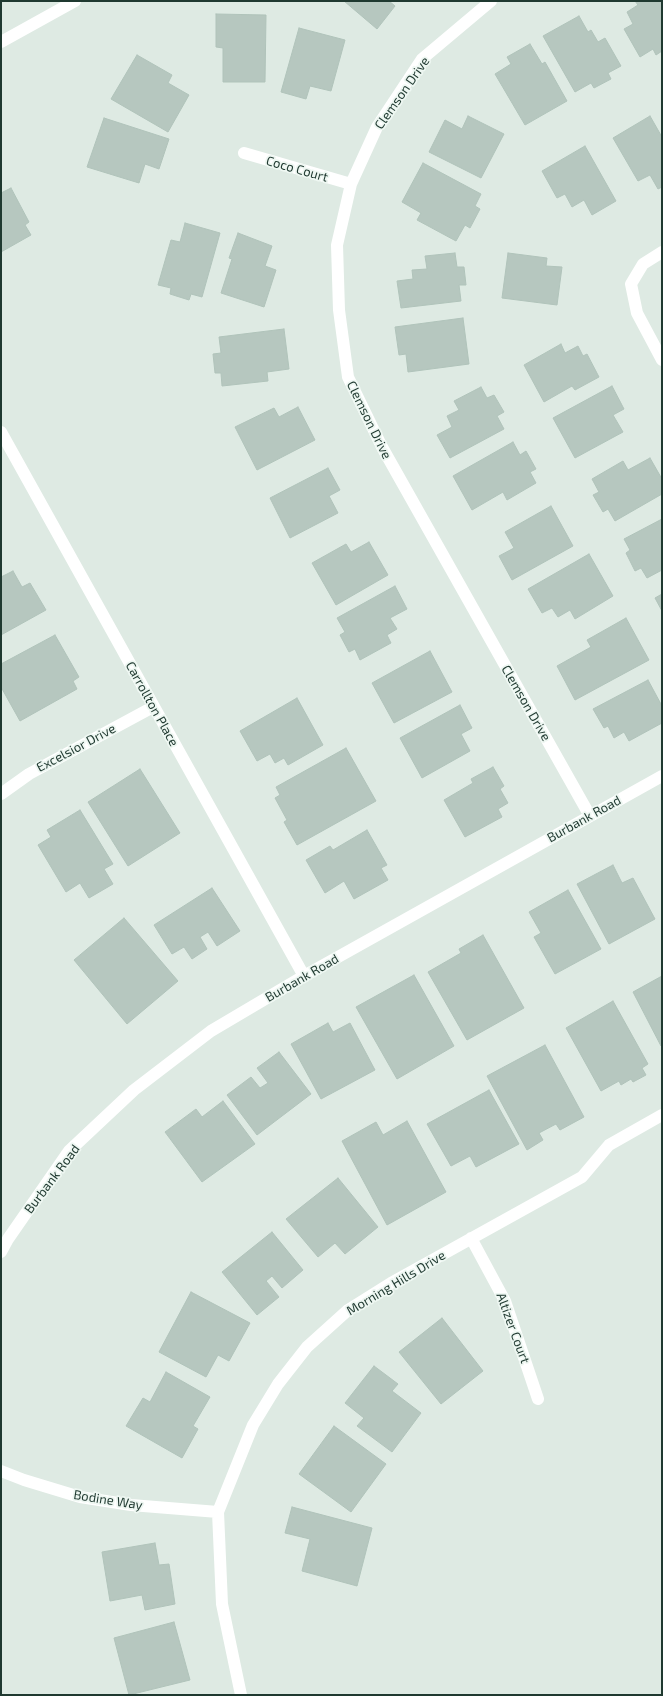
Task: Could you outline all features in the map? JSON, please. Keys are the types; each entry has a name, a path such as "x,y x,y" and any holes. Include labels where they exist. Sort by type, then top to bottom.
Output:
{"street":[{"path":"1,42 75,1"},
{"name":"Clemson Drive","path":"491,1 422,59 377,127 351,184 337,245 339,310 348,377 382,448 590,816"},
{"name":"Coco Court","path":"244,153 351,184"},
{"path":"662,252 643,264 631,284 637,313 662,360"},
{"name":"Carrollton Place","path":"1,432 304,976"},
{"name":"Excelsior Drive","path":"1,794 29,774 153,707"},
{"name":"Burbank Road","path":"1,1252 8,1239 69,1151 134,1090 211,1030 304,976 662,776"},
{"name":"Morning Hills Drive","path":"241,1695 222,1604 218,1512 253,1425 278,1384 307,1347 348,1310 391,1282 582,1177 609,1145 662,1115"},
{"name":"Altizer Court","path":"471,1238 505,1301 538,1400"},
{"name":"Bodine Way","path":"1,1470 24,1480 80,1498 131,1505 218,1512"}],"building":[{"path":"344,1 389,1 395,6 377,29"},
{"path":"635,1 662,1 662,51 656,55 653,49 640,57 624,29 633,24 627,12 638,5"},
{"path":"216,14 266,15 265,82 223,82 223,48 216,47"},
{"path":"579,16 588,32 591,30 598,42 605,38 621,66 608,73 611,79 594,88 591,83 575,92 543,36"},
{"path":"299,28 345,40 331,91 310,86 306,99 281,92"},
{"path":"530,44 542,64 545,62 567,101 525,125 495,74 511,64 507,57"},
{"path":"137,55 172,75 168,83 189,95 168,132 111,99"},
{"path":"468,116 504,134 481,178 429,152 445,120 462,129"},
{"path":"650,116 662,137 662,187 658,189 650,175 638,181 613,138"},
{"path":"104,118 169,139 159,169 145,164 139,183 87,167"},
{"path":"585,146 616,201 592,215 584,200 572,207 565,194 557,198 542,171"},
{"path":"423,163 481,194 475,206 480,209 470,228 465,225 456,241 417,220 421,213 402,202"},
{"path":"11,188 29,222 25,225 31,235 1,252 1,193"},
{"path":"185,223 220,233 202,297 191,294 189,300 170,294 171,288 158,285 171,240 180,242"},
{"path":"238,233 272,246 265,266 276,270 264,307 221,293 232,259 229,258"},
{"path":"455,253 457,267 464,267 466,285 459,285 461,301 401,308 397,281 413,279 412,270 427,269 425,256"},
{"path":"508,253 547,258 546,266 562,267 557,305 502,298"},
{"path":"463,318 469,364 408,372 406,354 399,355 395,327"},
{"path":"284,329 289,369 267,372 268,381 222,386 221,373 215,373 213,354 221,353 219,337"},
{"path":"561,344 565,353 578,346 583,356 587,354 599,377 575,390 572,386 544,402 524,365"},
{"path":"612,386 624,409 613,415 623,432 575,458 553,418"},
{"path":"481,387 487,398 494,395 504,412 497,416 504,429 450,458 437,435 452,427 447,416 459,410 454,401"},
{"path":"298,407 315,440 257,470 235,427 274,408 279,417"},
{"path":"513,442 520,455 526,451 536,469 530,472 536,483 507,500 503,492 472,510 453,476"},
{"path":"650,458 662,479 662,494 615,521 608,509 603,512 593,495 599,492 592,479 623,461 628,470"},
{"path":"328,468 340,490 329,496 338,513 290,538 270,498"},
{"path":"551,506 573,546 512,580 499,556 514,548 505,532"},
{"path":"662,519 662,570 647,578 641,568 635,571 626,553 630,550 624,539"},
{"path":"369,542 388,575 336,605 312,563 346,544 351,552"},
{"path":"589,554 613,596 575,619 570,610 558,617 552,608 542,613 528,589"},
{"path":"13,571 22,587 30,583 46,610 1,635 1,577"},
{"path":"395,586 407,609 390,618 397,629 387,635 391,643 360,660 355,649 349,652 340,635 345,632 337,618"},
{"path":"662,594 662,611 655,598"},
{"path":"626,618 649,660 575,700 557,666 591,647 587,640"},
{"path":"55,635 79,677 73,681 77,689 20,721 1,687 1,664"},
{"path":"430,651 452,692 394,723 372,683"},
{"path":"648,680 662,706 662,723 629,741 624,732 614,738 608,726 604,728 593,709"},
{"path":"297,698 323,745 288,765 284,758 275,763 270,754 257,761 240,731"},
{"path":"460,705 472,728 461,734 470,751 422,778 400,738"},
{"path":"346,748 376,801 297,845 284,822 287,820 275,798 280,795 276,787"},
{"path":"493,767 504,786 500,789 508,803 498,809 502,817 465,837 444,800 473,783 471,779"},
{"path":"140,769 180,833 128,866 88,802"},
{"path":"80,810 113,864 104,869 113,884 89,898 80,883 66,892 38,845 51,837 47,830"},
{"path":"367,830 387,865 381,868 388,880 354,899 344,881 325,893 306,860 330,846 333,850"},
{"path":"613,865 622,883 633,878 655,919 609,944 577,884"},
{"path":"212,888 240,931 217,946 208,932 200,937 207,949 192,959 184,947 172,954 154,925"},
{"path":"568,890 601,949 555,974 534,937 541,933 529,912"},
{"path":"124,918 178,981 127,1024 74,960"},
{"path":"483,935 524,1008 467,1040 428,972 461,953 459,949"},
{"path":"414,975 454,1046 397,1079 356,1007"},
{"path":"662,976 662,1045 661,1046 633,992"},
{"path":"613,1001 648,1064 642,1068 646,1075 633,1082 631,1079 621,1085 619,1081 601,1091 566,1028"},
{"path":"328,1023 333,1032 350,1023 375,1070 321,1099 291,1044"},
{"path":"545,1045 584,1117 560,1130 556,1124 539,1133 543,1140 527,1150 487,1076"},
{"path":"279,1052 311,1094 257,1135 227,1095 251,1077 260,1088 268,1083 257,1068"},
{"path":"489,1090 519,1144 476,1167 470,1156 451,1166 427,1124"},
{"path":"223,1101 255,1144 202,1182 165,1132 196,1109 202,1117"},
{"path":"407,1121 446,1192 387,1225 342,1141 376,1122 383,1135"},
{"path":"338,1178 378,1227 345,1254 335,1243 318,1257 286,1219"},
{"path":"272,1232 303,1270 282,1288 272,1276 266,1281 279,1297 257,1315 222,1272"},
{"path":"191,1292 250,1323 229,1361 218,1355 206,1377 159,1352"},
{"path":"442,1318 483,1371 441,1404 399,1352"},
{"path":"374,1366 398,1384 392,1391 421,1413 392,1452 357,1426 364,1418 345,1403"},
{"path":"166,1372 210,1397 193,1426 198,1429 182,1458 126,1426 143,1398 150,1402"},
{"path":"334,1426 386,1464 351,1512 299,1474"},
{"path":"292,1507 372,1528 357,1586 302,1571 310,1539 285,1533"},
{"path":"155,1543 159,1565 169,1564 175,1604 145,1610 142,1595 110,1601 102,1552"},
{"path":"174,1622 190,1680 129,1695 114,1638"}]}
